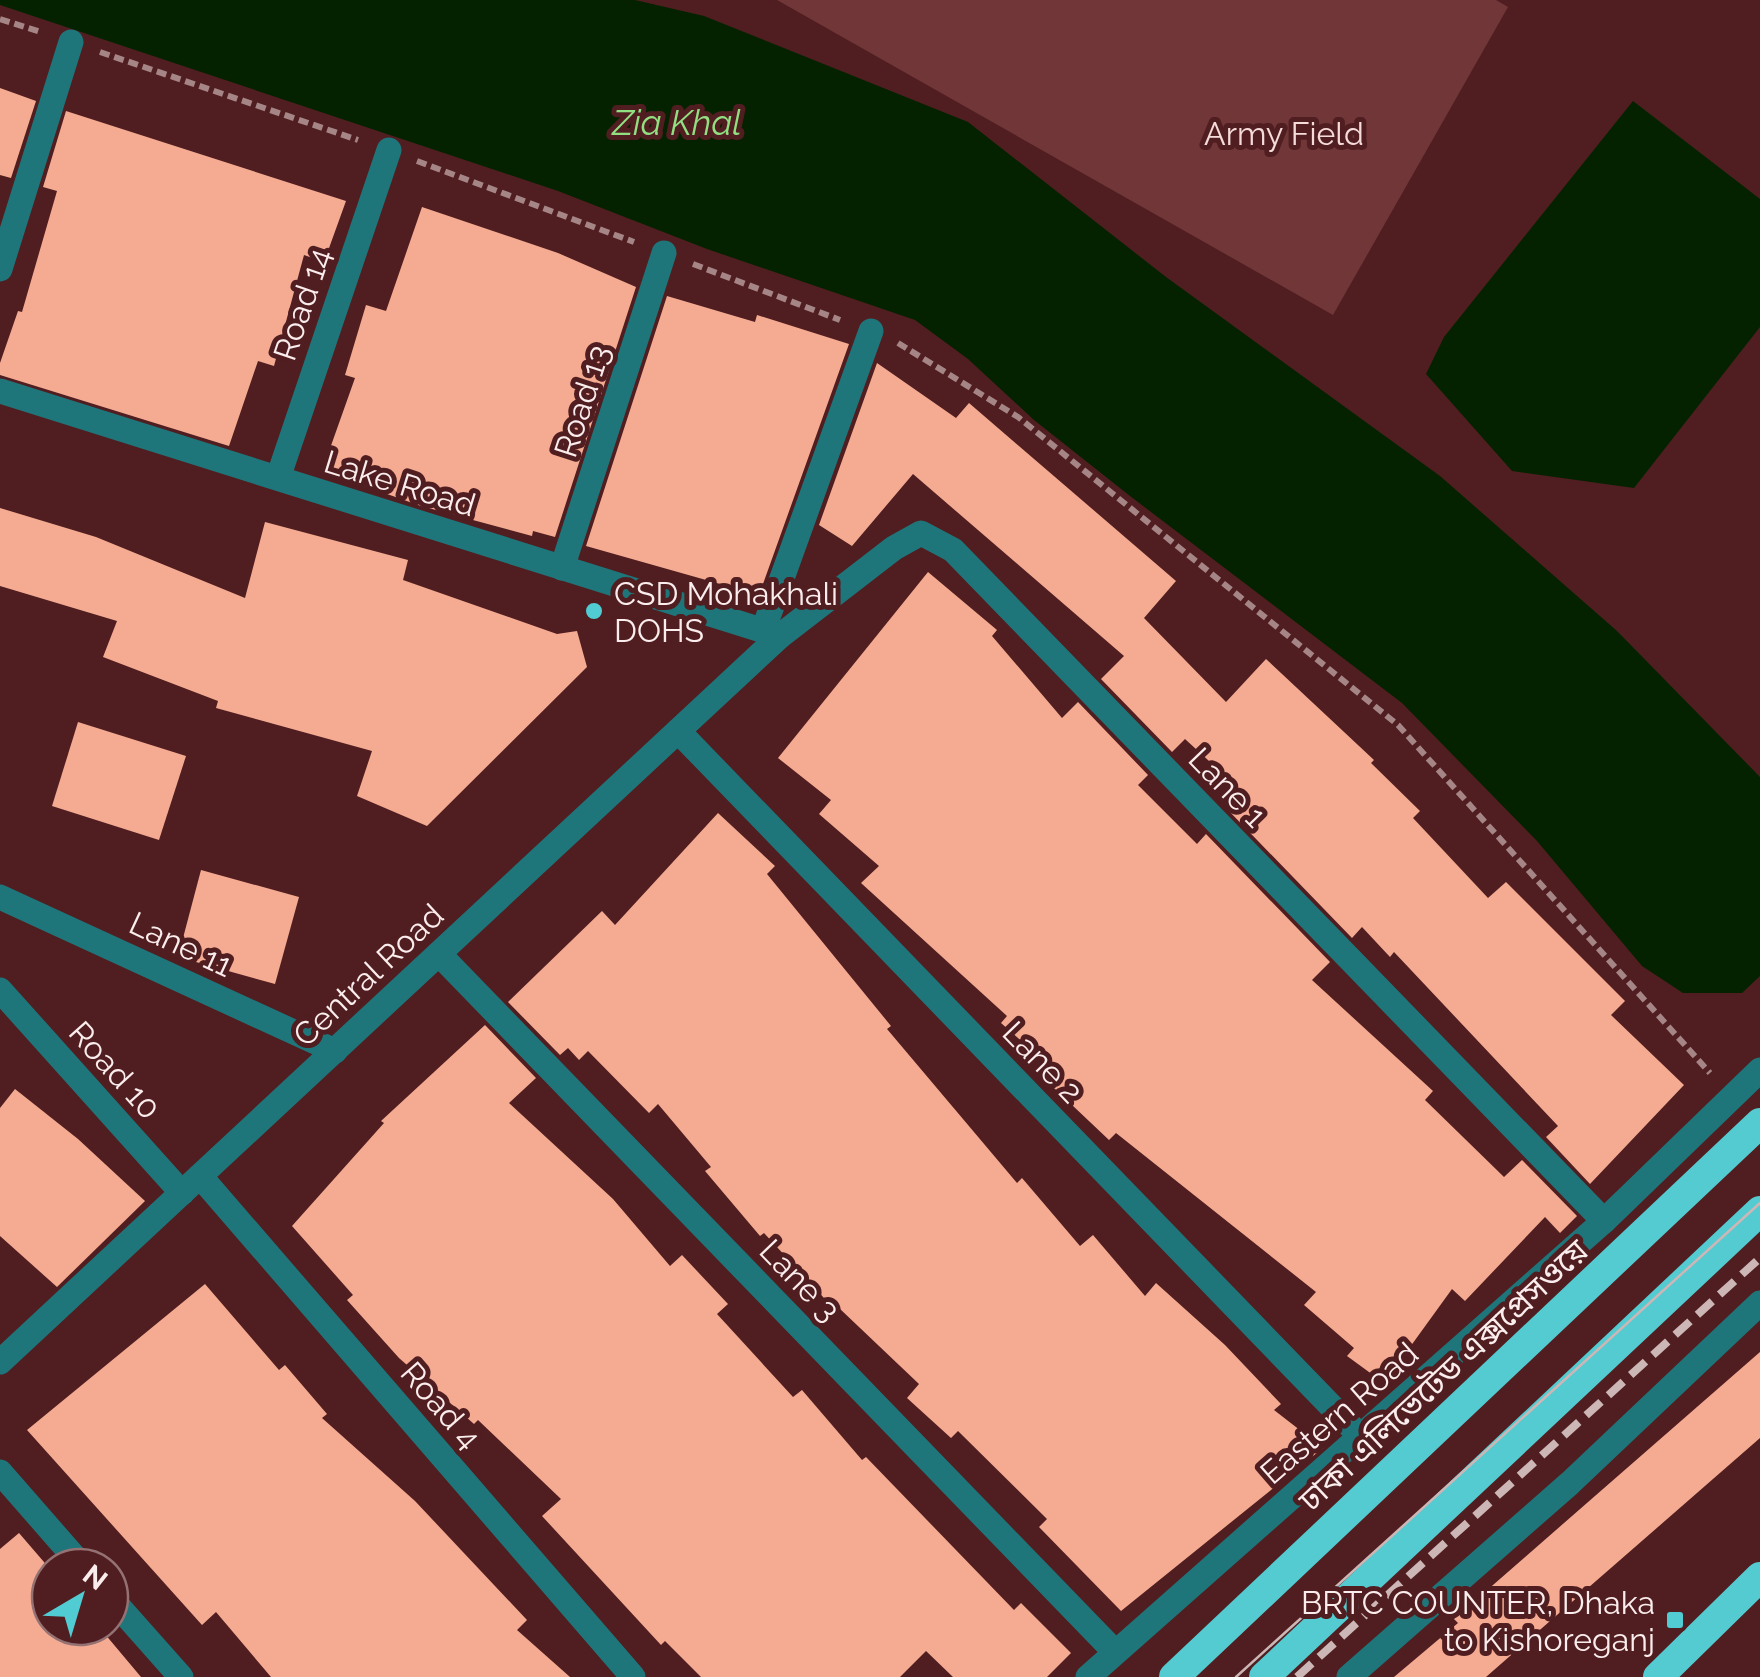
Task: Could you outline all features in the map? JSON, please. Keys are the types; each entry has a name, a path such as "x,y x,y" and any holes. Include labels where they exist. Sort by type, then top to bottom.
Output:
{"highway":[{"name":"ঢাকা এলিভেটেড এক্সপ্রেসওয়ে","path":"1174,1677 1760,1122"},
{"path":"1264,1677 1760,1210"},
{"path":"1658,1677 1760,1577"}],"street":[{"path":"0,270 71,42"},
{"name":"Road 14","path":"278,478 389,150"},
{"name":"Road 13","path":"562,568 664,253"},
{"path":"772,633 871,331"},
{"name":"Lake Road","path":"0,392 772,633"},
{"name":"Lane 1","path":"772,633 921,533 953,550 1604,1222"},
{"name":"Central Road","path":"0,1362 678,732 772,633"},
{"name":"Lane 2","path":"678,732 1362,1438"},
{"name":"Lane 11","path":"0,897 335,1051"},
{"name":"Lane 3","path":"439,954 1115,1652"},
{"name":"Road 10","path":"0,990 191,1184"},
{"name":"Eastern Road","path":"1088,1677 1604,1222 1760,1070"},
{"name":"Road 4","path":"191,1184 633,1677"},
{"path":"1349,1677 1570,1483 1760,1303"},
{"path":"0,1472 66,1547"},
{"path":"130,1620 180,1677"}],"path":[{"path":"0,19 389,150 871,331 900,344 1018,417 1398,726 1731,1097"}],"green space":[{"name":"Army Field","path":"777,0 1496,0 1508,7 1333,315"}],"water":[{"name":"Zia Khal","path":"0,0 635,0 704,16 968,122 1166,277 1440,476 1617,631 1760,777 1760,976 1742,993 1683,993 1642,966 1537,841 1402,703 1130,496 1034,420 968,359 915,320 707,249 558,191 0,5"},
{"path":"1633,101 1760,199 1760,327 1634,488 1512,471 1426,374 1444,337"}],"building":[{"path":"0,88 36,101 11,178 0,175"},
{"path":"66,111 346,201 324,262 304,255 274,366 258,361 229,446 0,375 0,363 18,311 22,312 57,191 43,187"},
{"path":"422,207 558,253 636,287 555,537 533,531 532,536 421,506 322,471 355,378 345,375 366,305 386,311"},
{"path":"667,296 755,322 757,315 849,344 759,595 586,546"},
{"path":"877,363 956,418 969,403 1176,581 1144,618 1226,702 1266,659 1374,760 1371,763 1420,811 1413,818 1488,898 1506,882 1625,1001 1611,1015 1684,1085 1590,1184 1546,1137 1558,1126 1394,952 1390,957 1362,927 1352,938 1228,810 1244,793 1185,739 1172,752 1101,679 1124,656 913,474 852,546 819,525"},
{"path":"0,508 96,537 245,598 265,522 408,560 403,580 557,634 577,631 587,667 427,826 357,796 372,751 216,708 218,701 103,657 117,621 0,586"},
{"path":"928,572 997,630 992,636 1062,718 1078,702 1148,775 1138,785 1197,844 1206,834 1330,962 1312,980 1433,1091 1425,1100 1504,1177 1522,1160 1577,1216 1560,1233 1545,1217 1465,1301 1452,1289 1384,1383 1347,1356 1354,1348 1304,1305 1316,1292 1116,1133 1109,1140 1053,1087 1062,1077 1001,1023 1007,1016 861,883 879,866 819,814 831,800 778,758"},
{"path":"78,722 186,756 159,840 52,806"},
{"path":"718,813 775,866 767,874 891,1026 887,1029 1017,1183 1022,1178 1080,1246 1093,1235 1145,1296 1156,1283 1225,1345 1281,1404 1274,1410 1323,1448 1121,1611 1039,1527 1047,1519 958,1431 951,1438 907,1398 919,1384 839,1308 836,1311 764,1233 760,1236 705,1171 711,1167 658,1104 649,1113 588,1051 579,1060 568,1048 560,1055 508,1002 602,911 615,925"},
{"path":"201,870 299,897 275,984 178,957"},
{"path":"485,1025 536,1078 509,1103 613,1199 670,1266 682,1255 728,1304 717,1314 793,1397 802,1390 862,1460 866,1457 1014,1610 1021,1603 1071,1653 1047,1677 953,1677 926,1651 900,1677 701,1677 665,1641 661,1645 542,1516 561,1499 478,1420 474,1424 399,1358 347,1300 353,1295 292,1226 384,1123 381,1121"},
{"path":"15,1089 78,1139 145,1201 57,1287 0,1236 0,1108"},
{"path":"205,1284 279,1370 285,1365 327,1414 322,1418 415,1501 527,1620 517,1630 570,1677 271,1677 216,1612 202,1625 27,1430"},
{"path":"1760,1352 1760,1438 1486,1677 1394,1677 1458,1623 1454,1619"},
{"path":"19,1533 31,1547 30,1647 116,1647 141,1677 0,1677 0,1549"}],"tram line":[{"path":"1236,1677 1760,1203"}],"railway":[{"path":"1297,1677 1760,1258"}],"place":[{"name":"CSD Mohakhali DOHS","path":"594,611"},
{"name":"BRTC COUNTER, Dhaka to Kishoreganj","path":"1675,1620"}]}
